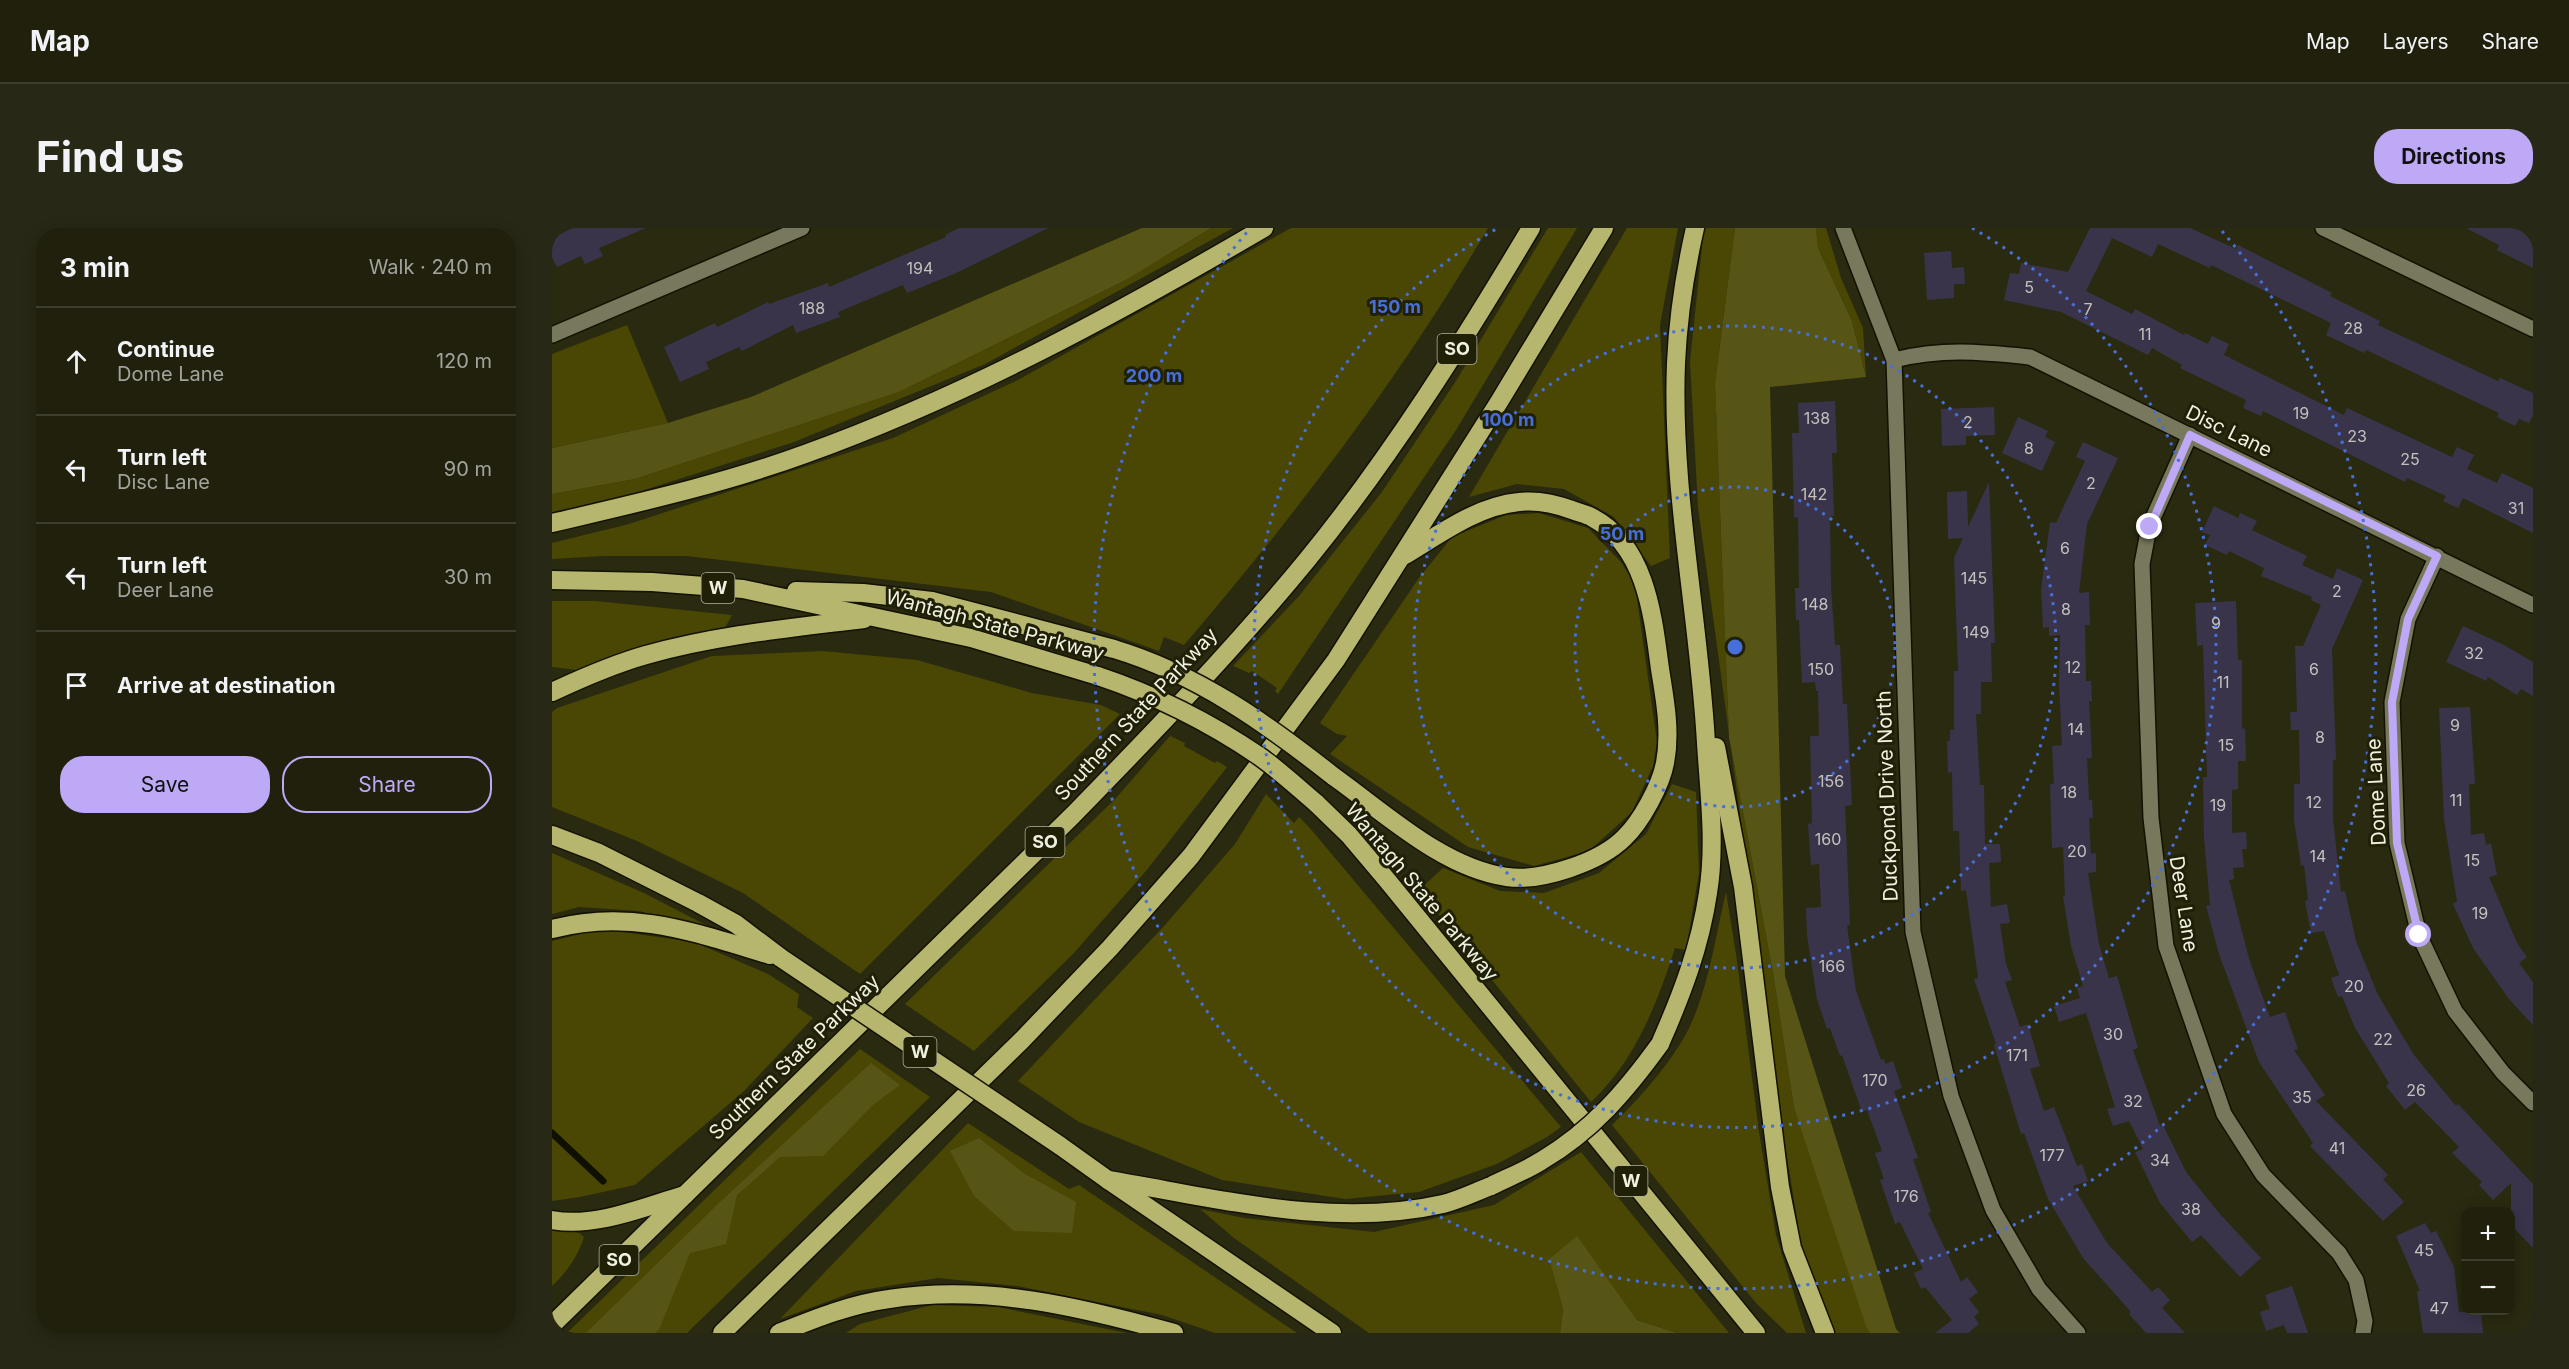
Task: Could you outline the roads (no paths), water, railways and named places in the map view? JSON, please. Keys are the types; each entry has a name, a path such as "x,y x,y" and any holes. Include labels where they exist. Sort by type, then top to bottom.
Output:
{"highway":[{"path":"552,523 718,482 805,454 887,422 978,383 1264,228"},
{"name":"Southern State Parkway","path":"552,1325 1073,815 1152,734 1307,560 1378,465 1450,361 1531,228"},
{"path":"722,1333 1022,1040 1110,948 1191,856 1336,660 1604,228"},
{"path":"1108,1180 1298,1211 1395,1212 1445,1203 1491,1186 1541,1161 1587,1129 1627,1089 1660,1044 1681,997 1697,952 1709,891 1712,836 1703,675 1683,506 1677,432 1677,352 1682,300 1695,228"},
{"path":"743,589 863,594 932,601 1114,649 1180,674 1228,699 1274,728 1334,776 1428,844 1467,867 1509,878 1551,874 1587,862 1624,838 1650,803 1665,764 1668,722 1653,619 1643,579 1623,543 1594,518 1556,504 1519,502 1479,512 1403,555"},
{"name":"Wantagh State Parkway","path":"552,580 652,582 743,589 880,617 971,638 1098,676 1165,702 1215,727 1261,757 1316,803 1349,835 1756,1333"},
{"path":"552,692 585,676 643,655 687,644 729,636 880,617"},
{"path":"1703,675 1743,887 1780,1187 1792,1248 1826,1333"},
{"name":"W","path":"552,835 599,853 736,924 781,958 1059,1145 1332,1333"},
{"path":"552,928 568,924 613,921 665,924 781,958"},
{"path":"552,1220 563,1222 600,1219 686,1195"},
{"path":"779,1333 828,1313 887,1299 942,1293 991,1295 1049,1303 1109,1315 1174,1333"}],"street":[{"path":"552,335 802,228"},
{"name":"Duckpond Drive North","path":"1843,228 1894,360 1913,933 1951,1096 1993,1210 2038,1289 2078,1333"},
{"path":"2323,228 2533,329"},
{"name":"Disc Lane","path":"1894,360 1928,352 1980,352 2030,357 2533,605"},
{"name":"Deer Lane","path":"2190,435 2150,527 2142,564 2151,818 2166,946 2224,1114 2263,1175 2339,1253 2356,1281 2365,1321 2363,1333"},
{"name":"Dome Lane","path":"2437,556 2408,619 2392,702 2397,843 2419,935 2455,1011 2503,1073 2533,1103"}],"waterway":[{"path":"552,1133 603,1181"}]}
